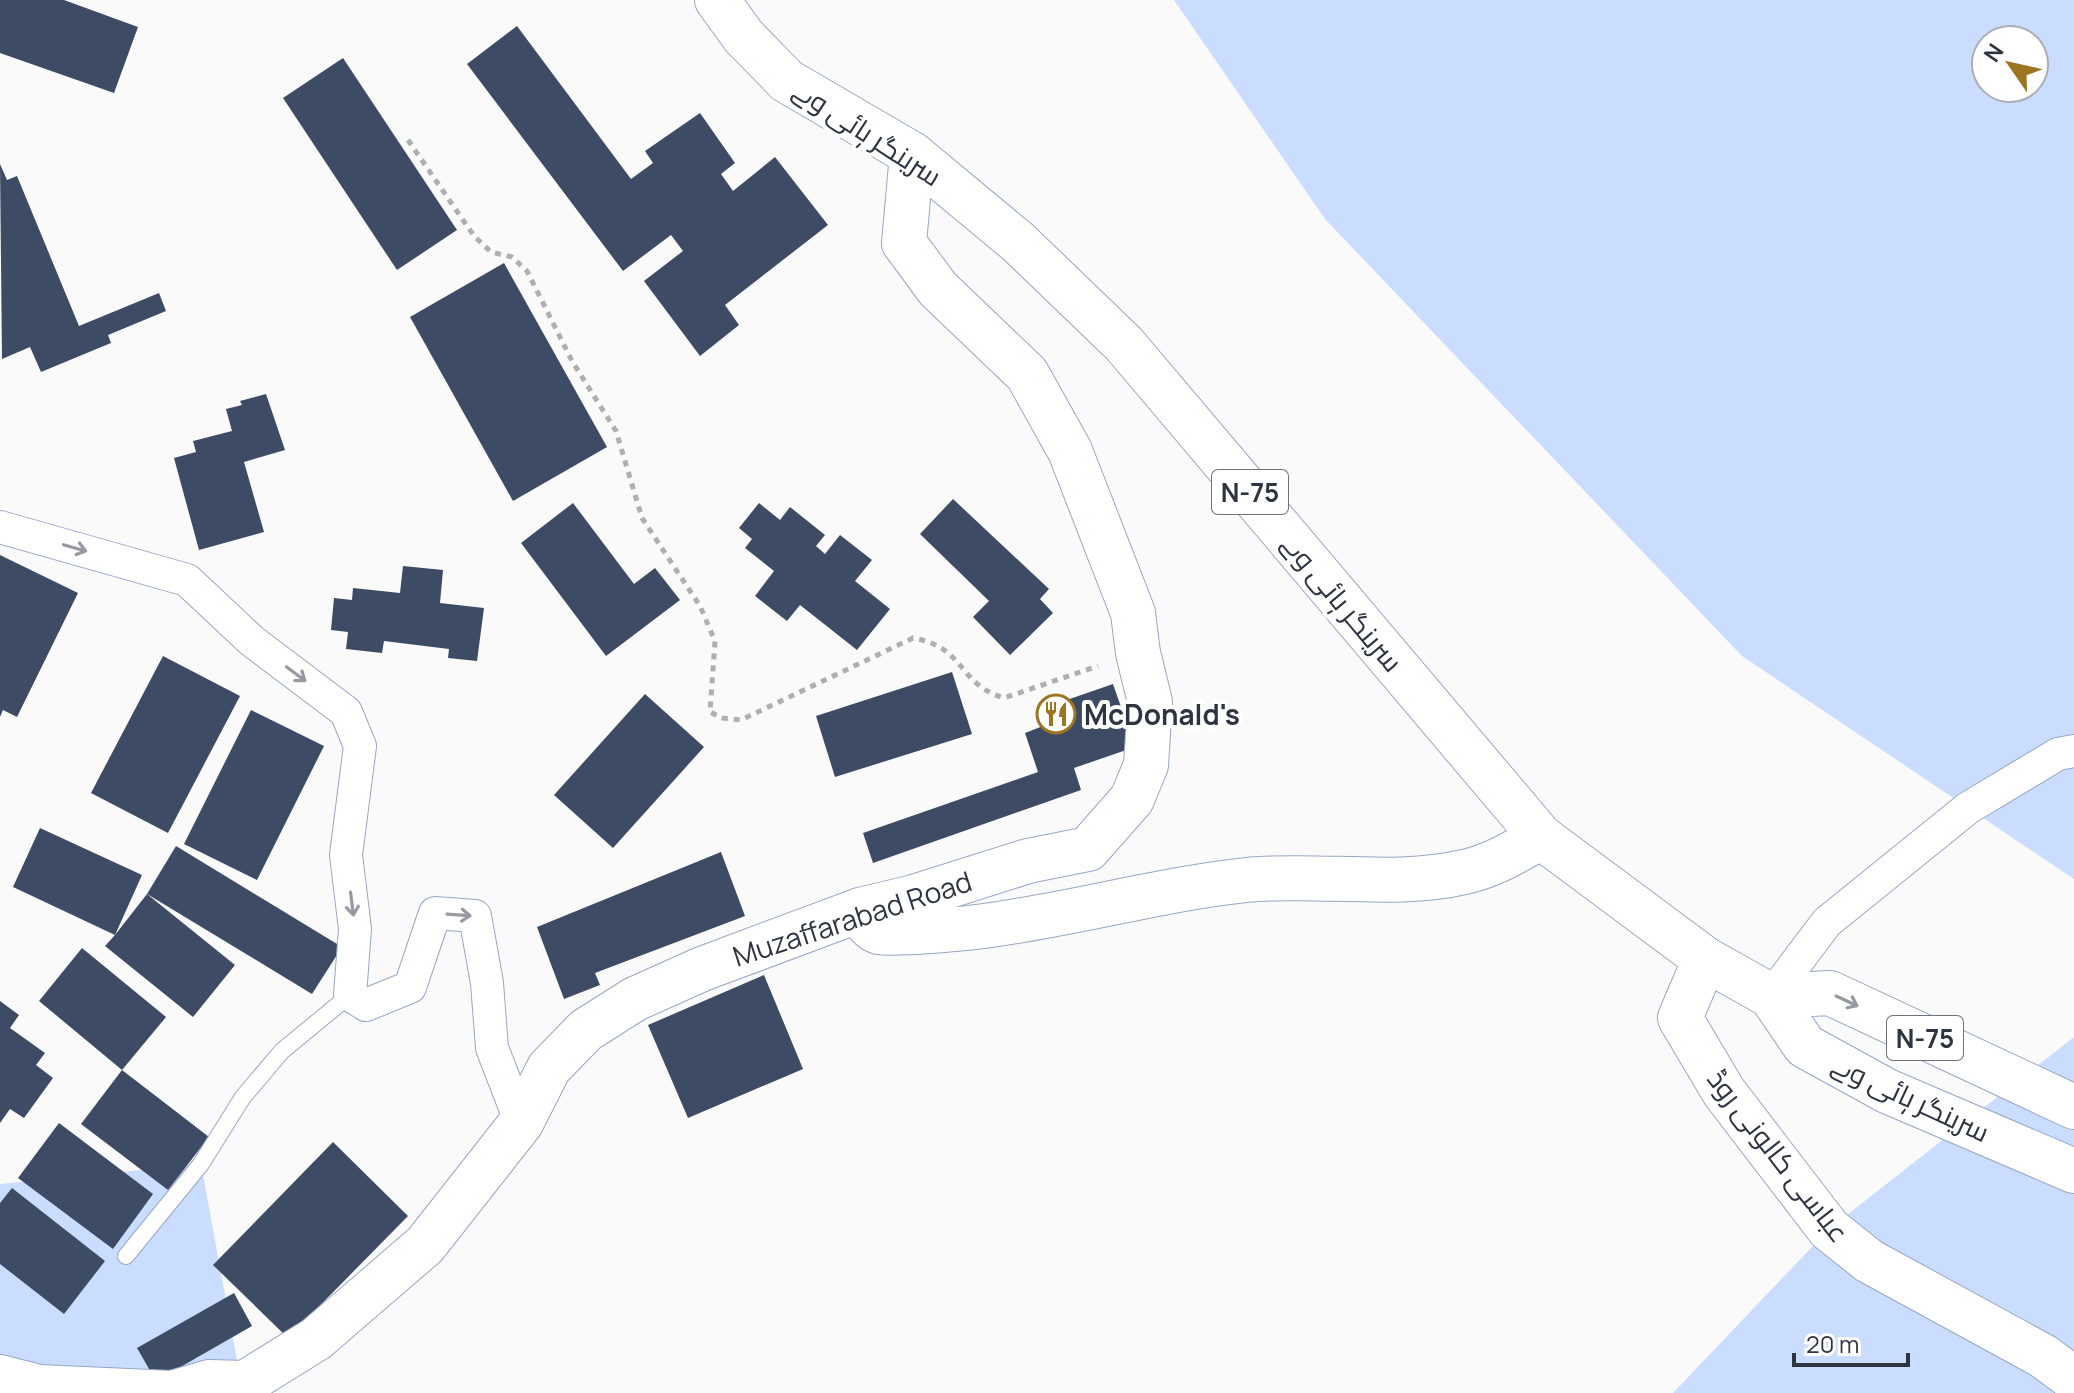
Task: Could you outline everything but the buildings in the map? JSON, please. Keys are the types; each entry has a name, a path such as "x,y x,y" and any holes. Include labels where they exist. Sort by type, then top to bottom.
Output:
{"main road":[{"name":"سرینگر ہائی وے","path":"717,0 744,37 787,81 912,154 1018,242 1124,344 1541,837 1705,959 1771,996 1805,1046 1887,1091 2074,1171"},
{"name":"Muzaffarabad Road","path":"0,1377 39,1387 172,1393 209,1382 245,1383 316,1339 425,1245 521,1123 549,1068 586,1030 635,999 702,969 860,910 914,897 1028,861 1088,849 1132,799 1146,765 1150,702 1138,653 1133,613 1070,451 1027,374 938,289 904,243 912,154"},
{"path":"860,910 866,923 881,932 964,928 1025,921 1247,880 1328,876 1415,878 1465,872 1508,856 1541,837"},
{"name":"عباسی کالونی روڈ","path":"1705,959 1680,1018 1724,1092 1829,1229 1869,1261 2043,1356 2074,1379"},
{"name":"N-75","path":"1771,996 1830,993 2074,1107"}],"street":[{"path":"0,527 187,580 252,641 346,712 360,746 346,855 355,929 350,995 366,1005 410,987 435,913 475,916 487,983 492,1048 521,1123"},
{"path":"1771,996 1827,922 1968,808 2058,754 2074,751"}],"lane":[{"path":"126,1256 201,1164 252,1085 282,1051 350,995"}],"path":[{"path":"408,140 474,236 491,252 512,257 527,271 572,361 616,431 642,518 700,606 715,641 710,712 722,718 741,720 913,638 935,642 948,649 973,683 1004,698 1138,653"}],"shaded area":[{"path":"1174,0 2074,0 2074,879 1742,656 1325,219"},
{"path":"2074,1037 2074,1393 1673,1393 1829,1229"},
{"path":"201,1164 243,1393 0,1393 0,1184"}],"place":[{"name":"McDonald's","path":"1056,714"}]}
